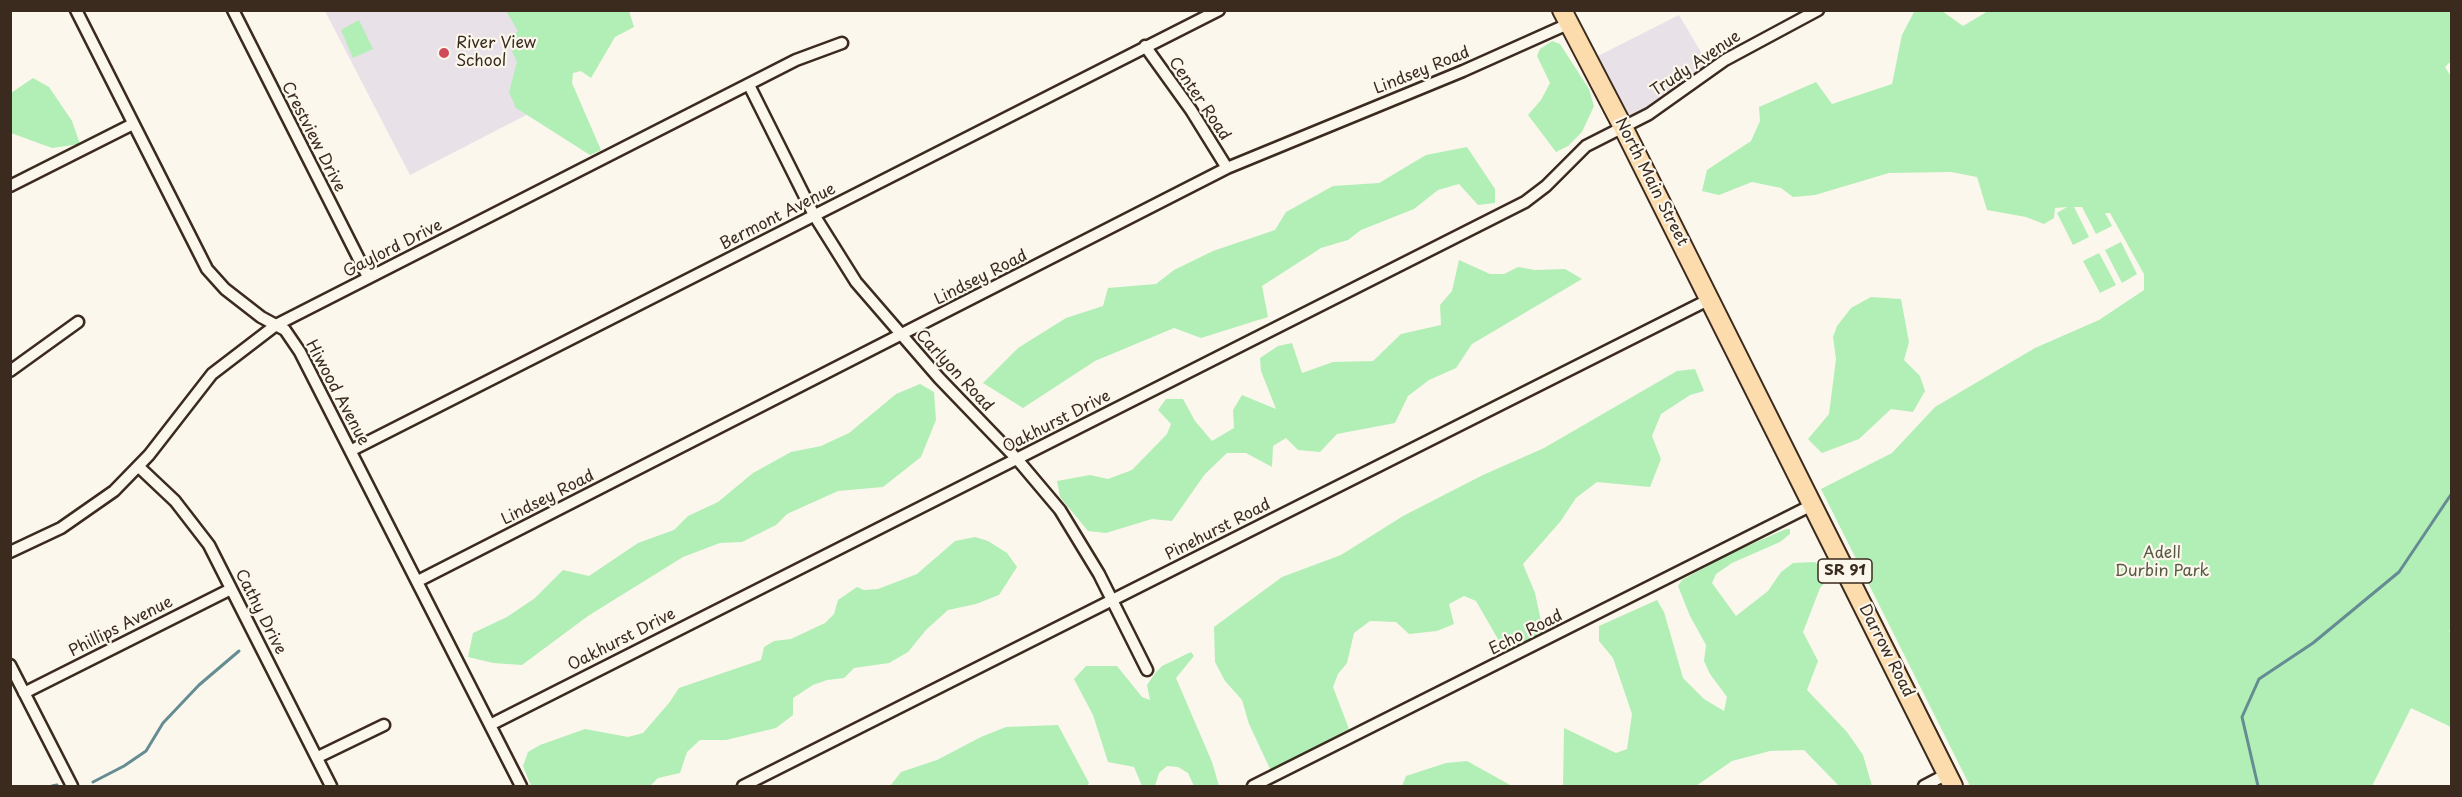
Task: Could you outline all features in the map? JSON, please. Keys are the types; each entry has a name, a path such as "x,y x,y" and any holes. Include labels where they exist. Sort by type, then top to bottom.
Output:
{"main road":[{"name":"North Main Street","path":"1565,17 1623,127 1736,356"},
{"name":"Darrow Road","path":"1736,356 1950,780"}],"street":[{"name":"Hiwood Avenue","path":"76,10 207,269 225,289 285,330 300,352 352,450 521,786"},
{"name":"Crestview Drive","path":"233,10 368,277"},
{"name":"Bermont Avenue","path":"352,450 1219,10"},
{"name":"Trudy Avenue","path":"1623,127 1666,103 1725,60 1818,10"},
{"name":"Lindsey Road","path":"418,581 1227,168 1463,71 1565,17"},
{"name":"Gaylord Drive","path":"10,552 61,528 96,506 139,467 212,374 276,325 811,53 842,43"},
{"name":"Center Road","path":"1146,46 1191,110 1227,168"},
{"name":"Carlyon Road","path":"749,85 814,214 856,282 901,335 1017,459 1075,531 1147,670"},
{"path":"10,186 133,124"},
{"name":"Oakhurst Drive","path":"490,724 1525,202 1546,186 1586,146 1623,127"},
{"name":"Pinehurst Road","path":"743,786 1708,300"},
{"path":"10,371 78,322"},
{"name":"Cathy Drive","path":"139,467 175,501 209,545 331,786"},
{"name":"Echo Road","path":"1253,786 1812,505"},
{"name":"Phillips Avenue","path":"24,693 231,589"},
{"path":"10,665 72,786"},
{"path":"318,757 384,725"},
{"path":"1924,786 1950,780"}],"shaded area":[{"name":"River View School","path":"325,11 519,11 563,96 410,175"},
{"path":"1679,15 1711,69 1623,127 1588,61"}],"green space":[{"path":"506,11 629,11 634,27 615,37 591,78 581,71 573,73 572,83 601,150 590,155 516,108 509,92 517,62 507,40 518,31"},
{"name":"Adell Durbin Park","path":"1942,11 1963,26 1988,11 2451,11 2451,61 2445,67 2452,78 2452,627 2449,631 2452,634 2451,727 2411,708 2372,786 1970,786 1821,489 1892,453 1935,407 2035,348 2099,320 2144,290 2144,274 2110,213 2105,213 2112,226 2096,234 2082,207 2074,207 2089,237 2073,245 2057,213 2067,207 2055,208 2054,218 2044,224 2026,217 1987,210 1977,177 1951,172 1889,173 1815,195 1793,197 1781,188 1752,182 1719,195 1702,191 1707,170 1751,141 1760,121 1759,107 1816,82 1832,104 1892,84 1902,35 1914,12"},
{"path":"359,20 373,49 353,58 341,30"},
{"path":"1552,41 1560,44 1589,89 1594,106 1582,132 1568,146 1556,152 1528,115 1541,100 1550,83 1537,56 1540,49"},
{"path":"33,78 49,87 72,121 80,144 52,148 11,133 11,93"},
{"path":"1467,147 1495,189 1495,203 1478,205 1459,184 1438,190 1414,209 1361,230 1348,240 1321,248 1262,286 1268,317 1201,338 1174,328 1095,361 1023,408 983,383 1018,348 1066,318 1103,306 1108,288 1156,284 1174,270 1213,251 1275,230 1286,212 1333,186 1379,183 1426,155"},
{"path":"2121,242 2137,274 2122,283 2105,250"},
{"path":"2099,253 2116,285 2100,293 2083,261"},
{"path":"1459,260 1490,274 1504,274 1518,267 1535,270 1565,269 1582,279 1472,344 1456,368 1429,380 1408,396 1395,423 1337,434 1320,452 1298,450 1286,438 1273,446 1272,467 1246,453 1227,453 1205,474 1172,521 1152,519 1106,533 1088,531 1060,497 1057,481 1090,475 1108,479 1132,470 1167,434 1171,424 1158,410 1166,399 1183,399 1195,421 1212,441 1234,428 1233,410 1242,395 1276,409 1261,371 1260,358 1278,346 1292,343 1302,373 1333,362 1373,361 1401,334 1441,325 1440,305 1452,291"},
{"path":"1871,297 1901,299 1909,342 1904,360 1920,376 1925,391 1913,412 1891,409 1859,439 1822,453 1808,439 1829,414 1836,359 1833,337 1837,326 1851,308"},
{"path":"1695,369 1704,391 1690,395 1661,414 1652,436 1661,459 1650,487 1597,482 1576,498 1560,522 1523,564 1535,593 1544,635 1506,653 1476,601 1464,596 1449,604 1454,624 1437,631 1409,634 1396,622 1370,621 1354,633 1347,663 1338,674 1333,687 1349,729 1271,771 1249,724 1242,700 1225,681 1215,662 1214,627 1282,577 1341,555 1403,516 1483,475 1544,448 1677,371"},
{"path":"920,384 934,392 936,420 921,457 883,487 838,491 787,514 776,525 742,542 720,543 683,557 588,616 522,665 493,663 468,657 473,633 507,617 535,598 563,570 589,576 638,543 674,530 688,516 718,502 753,473 791,452 821,446 849,433 896,394"},
{"path":"1790,529 1790,534 1780,542 1732,563 1716,574 1712,583 1736,616 1768,591 1781,572 1793,563 1815,562 1830,577 1820,588 1803,632 1818,661 1807,690 1847,732 1863,755 1872,786 1839,786 1804,750 1770,751 1732,761 1696,786 1563,786 1564,728 1616,753 1627,749 1632,714 1613,658 1599,641 1599,626 1657,600 1664,612 1683,678 1704,699 1724,711 1727,697 1710,674 1704,661 1706,645 1690,616 1678,586 1682,580 1727,555"},
{"path":"975,537 988,541 1007,553 1017,567 999,595 976,604 948,610 926,630 908,652 889,663 854,668 844,678 813,685 793,698 793,715 776,728 726,740 700,740 687,752 680,773 658,778 650,786 531,786 523,766 528,752 540,745 585,729 628,737 643,733 679,688 761,660 764,647 774,641 791,639 825,623 834,614 838,600 857,587 864,590 878,589 917,574 955,541"},
{"path":"1191,652 1194,656 1176,678 1212,762 1219,786 1194,786 1188,773 1178,767 1167,766 1159,773 1155,786 1142,786 1134,767 1108,762 1093,715 1074,679 1086,666 1117,666 1142,697 1150,700 1147,685 1156,672 1162,666"},
{"path":"1058,725 1089,783 1087,786 890,786 901,772 937,760 1006,727"},
{"path":"1467,761 1512,786 1402,786 1406,776 1446,763"}],"waterway":[{"path":"2258,786 2242,717 2259,679 2313,643 2399,572 2452,493"},
{"path":"93,782 124,766 146,751 163,723 199,685 239,651"},
{"path":"52,786 57,785"}],"place":[{"name":"River View School","path":"444,53"}]}
